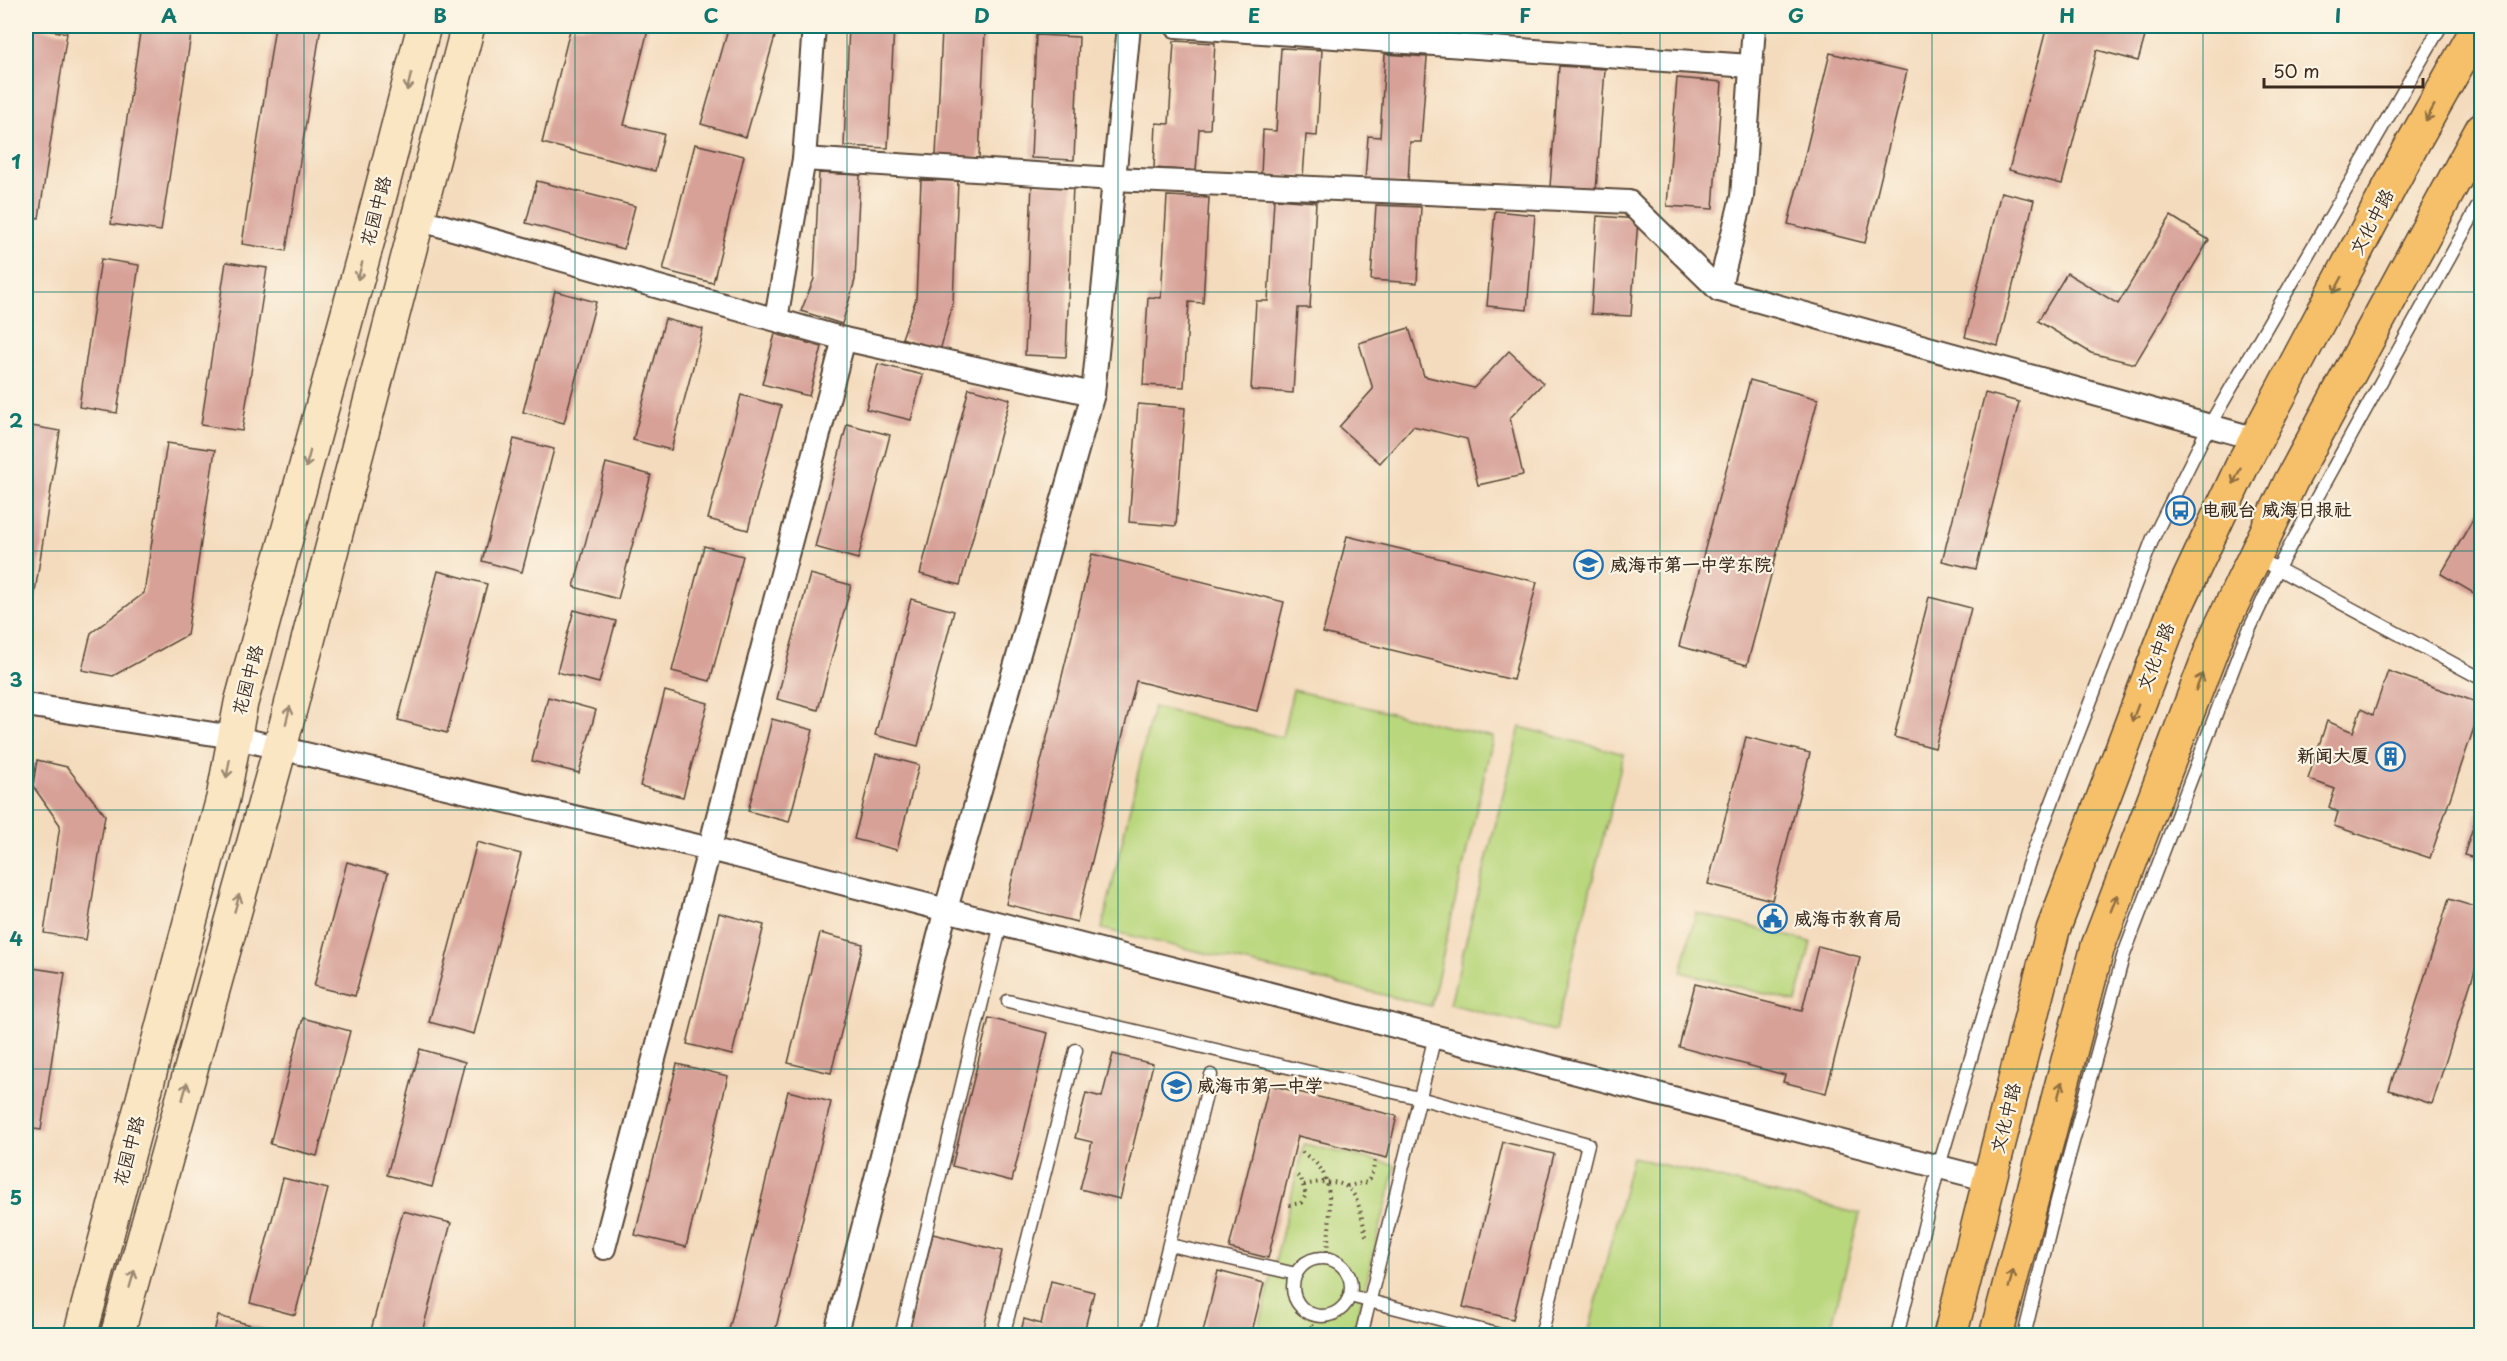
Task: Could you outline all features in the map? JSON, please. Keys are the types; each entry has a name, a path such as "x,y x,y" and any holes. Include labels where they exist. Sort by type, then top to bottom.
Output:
{"main road":[{"name":"花园中路","path":"80,1335 223,798 241,703 377,207 424,26"},
{"path":"117,1335 280,748 468,26"},
{"name":"文化中路","path":"1950,1335 2054,930 2175,609 2256,439 2413,143 2479,26"},
{"path":"1996,1335 2098,946 2218,633 2267,563 2291,481 2481,129"}],"street":[{"path":"776,319 804,159 814,26"},
{"path":"835,1335 946,909 1093,394 1129,26"},
{"path":"1176,26 1750,66"},
{"path":"1719,290 1742,197 1754,26"},
{"path":"804,159 1114,179 1629,202 1719,290 2256,439"},
{"path":"435,224 844,339 1093,394"},
{"path":"604,1248 844,339"},
{"path":"26,705 233,737 710,849 1990,1180"}],"lane":[{"path":"1897,1335 1939,1166 2028,865 2153,538 2209,426 2441,26"},
{"path":"2024,1335 2058,1197 2123,957 2243,643 2267,563 2481,199"},
{"path":"2267,563 2481,679"},
{"path":"901,1335 1001,924"},
{"path":"1008,1001 1419,1098 1587,1144 1541,1335"},
{"path":"1361,1335 1435,1036"},
{"path":"1003,1335 1076,1050"},
{"path":"1146,1335 1210,1075"},
{"path":"1170,1245 1296,1274"},
{"path":"1326,1258 1336,1261 1349,1276 1350,1296 1345,1305 1328,1316 1309,1313 1296,1301 1293,1292 1296,1274 1308,1261 1326,1258"},
{"path":"1350,1296 1504,1335"}],"path":[{"path":"1302,1152 1320,1168 1325,1180 1329,1203 1326,1258"},
{"path":"1304,1185 1325,1180 1347,1186 1368,1182 1375,1160"},
{"path":"1289,1205 1301,1203 1306,1195 1304,1185 1296,1175"},
{"path":"1347,1186 1358,1201 1368,1242 1380,1257"},
{"path":"1309,1313 1313,1332 1311,1335"}],"green space":[{"path":"1293,690 1493,737 1431,1006 1102,929 1153,707 1282,737"},
{"path":"1520,727 1624,754 1555,1031 1450,1004"},
{"path":"1696,913 1811,942 1796,1002 1681,972"},
{"path":"1304,1144 1396,1165 1353,1335 1257,1336"},
{"path":"1632,1157 1860,1214 1829,1335 1588,1335"}],"building":[{"path":"141,26 192,28 161,231 111,224"},
{"path":"275,26 321,26 286,251 242,244"},
{"path":"571,26 649,26 624,125 664,134 655,171 542,143"},
{"path":"729,26 778,26 746,137 701,124"},
{"path":"849,26 894,26 888,148 844,146"},
{"path":"1588,26 1631,26 1630,30 1588,28"},
{"path":"2047,26 2148,26 2138,61 2097,50 2062,184 2009,170"},
{"path":"26,27 67,33 39,218 26,216"},
{"path":"942,30 985,32 979,158 936,156"},
{"path":"1036,35 1079,37 1074,160 1031,158"},
{"path":"1174,41 1215,43 1210,129 1199,129 1196,171 1154,168 1156,123 1169,124"},
{"path":"1281,48 1322,50 1317,136 1306,135 1303,177 1261,175 1263,130 1276,131"},
{"path":"1830,53 1907,71 1865,243 1788,224"},
{"path":"1385,54 1427,57 1421,142 1410,142 1408,184 1365,181 1368,136 1380,137"},
{"path":"1559,66 1605,69 1596,191 1550,187"},
{"path":"1677,78 1722,82 1713,209 1667,206"},
{"path":"695,144 744,156 713,283 663,270"},
{"path":"819,173 860,175 855,280 842,324 801,311 814,279"},
{"path":"921,180 958,181 953,303 940,351 902,338 916,299"},
{"path":"537,181 635,206 624,249 526,223"},
{"path":"1032,183 1073,185 1066,357 1025,355"},
{"path":"2001,192 2034,200 1998,346 1965,337"},
{"path":"1167,196 1209,198 1203,303 1189,302 1184,387 1143,385 1148,297 1161,298"},
{"path":"1274,199 1316,202 1310,308 1298,308 1293,393 1251,390 1256,301 1268,301"},
{"path":"1376,205 1421,207 1417,283 1371,280"},
{"path":"1495,211 1535,215 1527,310 1487,306"},
{"path":"1597,216 1638,219 1631,316 1591,314"},
{"path":"2171,216 2209,240 2135,364 2091,353 2038,321 2067,273 2118,304"},
{"path":"101,259 139,265 117,413 79,407"},
{"path":"226,262 267,268 242,431 201,425"},
{"path":"555,291 596,302 564,423 523,412"},
{"path":"665,319 703,329 671,450 633,440"},
{"path":"1409,328 1424,376 1474,388 1509,351 1543,383 1510,418 1523,475 1478,485 1467,439 1413,426 1380,463 1339,427 1373,389 1359,343"},
{"path":"775,334 822,347 809,396 762,384"},
{"path":"878,364 923,375 911,420 866,409"},
{"path":"1750,380 1818,399 1747,665 1679,646"},
{"path":"969,388 1010,399 960,585 920,574"},
{"path":"1985,393 2019,402 1976,569 1942,561"},
{"path":"741,395 781,406 748,530 708,519"},
{"path":"1138,404 1185,408 1176,526 1129,522"},
{"path":"847,424 890,435 858,559 815,547"},
{"path":"26,425 60,431 28,637 26,636"},
{"path":"514,439 554,449 522,572 482,561"},
{"path":"167,443 215,450 187,635 113,676 82,670 91,633 144,593"},
{"path":"606,463 651,475 618,599 574,587"},
{"path":"2482,504 2482,598 2441,574"},
{"path":"1347,536 1537,582 1513,680 1323,633"},
{"path":"704,546 743,556 710,681 672,671"},
{"path":"1092,554 1284,602 1257,711 1136,681 1077,922 1006,904"},
{"path":"438,571 487,584 447,733 398,720"},
{"path":"810,574 851,585 818,710 777,699"},
{"path":"1929,597 1971,608 1935,748 1894,737"},
{"path":"911,599 954,611 918,746 875,735"},
{"path":"574,610 616,621 599,683 557,672"},
{"name":"新闻大厦","path":"2388,671 2482,704 2430,858 2334,826 2338,812 2329,807 2335,789 2308,779 2327,721 2353,732 2361,709 2373,715"},
{"path":"665,691 708,703 683,797 640,786"},
{"path":"548,697 596,710 579,773 532,761"},
{"path":"772,719 813,730 789,822 748,811"},
{"path":"1746,737 1810,753 1772,900 1708,884"},
{"path":"876,754 919,765 897,850 854,839"},
{"path":"37,760 67,767 105,815 86,940 44,933 60,825 33,786"},
{"path":"2482,802 2482,860 2464,855"},
{"path":"477,842 521,854 474,1034 429,1022"},
{"path":"347,862 388,873 355,996 314,986"},
{"path":"2449,899 2482,909 2482,948 2432,1104 2389,1090"},
{"path":"719,913 764,925 732,1055 687,1044"},
{"path":"820,933 863,944 831,1073 788,1063"},
{"path":"1818,946 1860,957 1826,1093 1783,1082 1785,1075 1679,1047 1695,984 1802,1011"},
{"path":"26,967 65,973 41,1130 26,1128"},
{"path":"303,1018 350,1031 317,1156 270,1144"},
{"path":"989,1018 1048,1033 1012,1181 952,1166"},
{"path":"420,1049 465,1062 432,1187 387,1175"},
{"path":"1113,1054 1153,1064 1120,1199 1080,1189 1092,1142 1075,1138 1086,1093 1102,1097"},
{"path":"677,1064 728,1076 686,1247 635,1235"},
{"path":"1269,1085 1397,1116 1387,1158 1298,1136 1268,1258 1229,1248"},
{"path":"788,1091 831,1102 774,1336 751,1336 729,1330"},
{"path":"1503,1142 1554,1154 1513,1319 1463,1307"},
{"path":"283,1178 328,1189 295,1315 250,1303"},
{"path":"403,1211 451,1223 421,1336 376,1336 370,1334"},
{"path":"933,1234 1002,1251 982,1336 908,1336"},
{"path":"1218,1271 1264,1283 1251,1336 1202,1336"},
{"path":"1051,1281 1094,1292 1083,1336 1020,1336 1024,1319 1041,1324"},
{"path":"218,1316 269,1330 267,1336 213,1336"}],"place":[{"name":"电视台 威海日报社","path":"2181,510"},
{"name":"威海市第一中学东院","path":"1589,565"},
{"name":"新闻大厦","path":"2390,756"},
{"name":"威海市教育局","path":"1773,919"},
{"name":"威海市第一中学","path":"1176,1086"}]}
